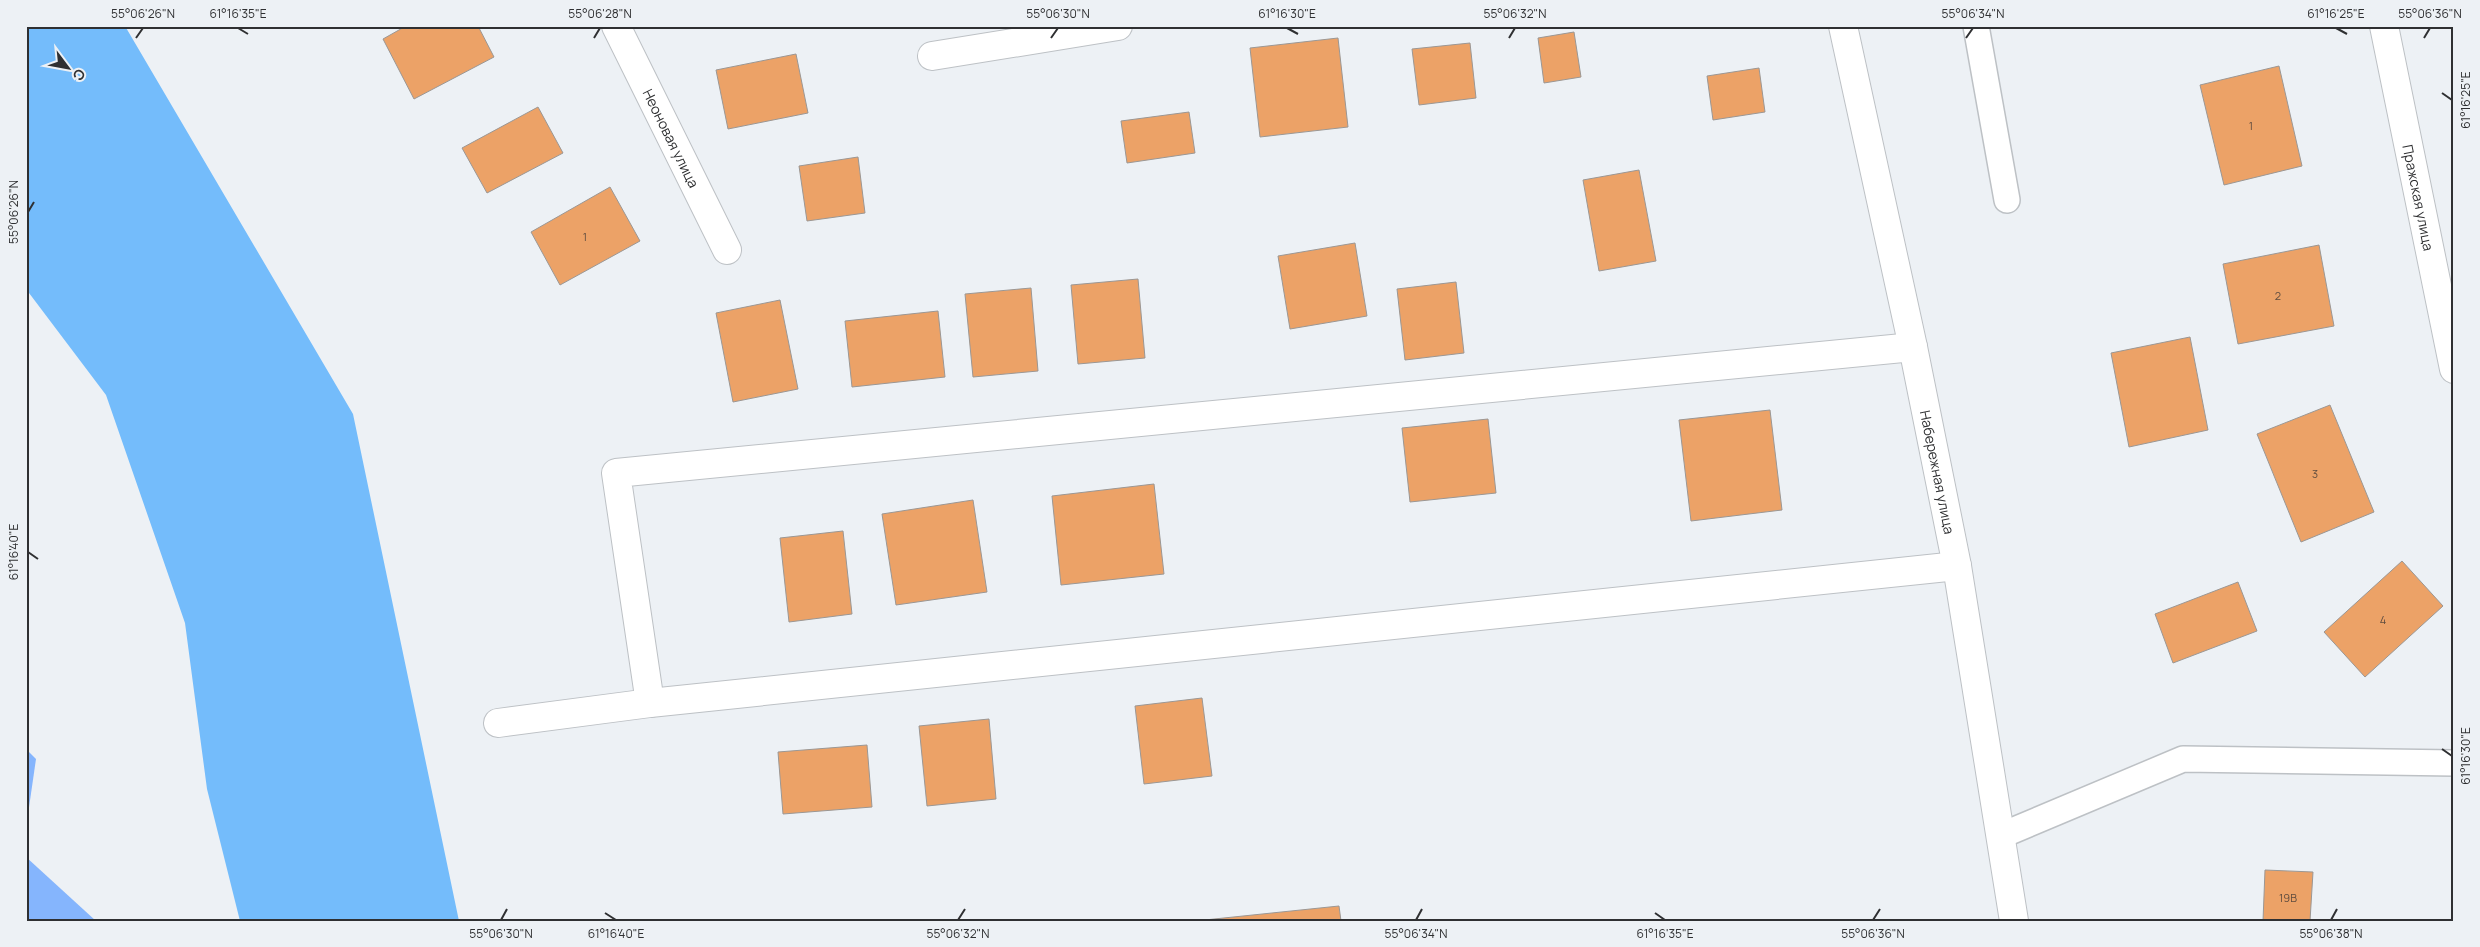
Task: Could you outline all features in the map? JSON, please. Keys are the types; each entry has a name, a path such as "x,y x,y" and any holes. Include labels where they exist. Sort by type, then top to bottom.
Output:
{"street":[{"name":"Неоновая улица","path":"616,26 727,250"},
{"path":"932,56 1118,26"},
{"name":"Набережная улица","path":"1843,26 1913,347 1957,566 2014,921"},
{"name":"Пражская улица","path":"2384,26 2454,369"},
{"path":"650,703 616,473 1913,347"},
{"path":"498,724 650,703 1957,566"}],"lane":[{"path":"1976,26 2007,200"},
{"path":"2000,836 2183,759 2454,763"}],"shaded area":[{"path":"26,26 125,26 353,414 459,921 240,921 207,789 185,623 106,395 26,289"},
{"path":"26,749 36,759 26,828"},
{"path":"26,857 96,921 26,921"}],"building":[{"path":"406,26 478,26 494,57 414,99 383,39"},
{"path":"1574,32 1581,77 1544,83 1538,38"},
{"path":"1338,38 1348,127 1260,137 1250,48"},
{"path":"1470,43 1476,98 1419,105 1412,49"},
{"path":"796,54 808,113 728,129 716,70"},
{"path":"2279,66 2302,166 2224,185 2200,85"},
{"path":"1759,68 1765,112 1713,120 1707,76"},
{"path":"538,107 563,153 487,193 462,148"},
{"path":"1189,112 1195,153 1127,163 1121,121"},
{"path":"858,157 865,213 807,221 799,166"},
{"path":"1639,170 1656,261 1599,271 1583,180"},
{"path":"610,187 640,241 560,285 531,232"},
{"path":"1355,243 1367,316 1290,329 1278,256"},
{"path":"2319,245 2334,326 2238,344 2223,264"},
{"path":"1138,279 1145,358 1078,364 1071,285"},
{"path":"1456,282 1464,353 1405,360 1397,289"},
{"path":"1031,288 1038,371 973,377 965,294"},
{"path":"780,300 798,389 733,402 716,313"},
{"path":"938,311 945,377 852,387 845,321"},
{"path":"2190,337 2208,430 2129,447 2111,353"},
{"path":"2330,405 2374,512 2301,542 2257,434"},
{"path":"1770,410 1782,510 1691,521 1679,420"},
{"path":"1488,419 1496,493 1410,502 1402,428"},
{"path":"1154,484 1164,574 1061,585 1052,496"},
{"path":"973,500 987,592 896,605 882,514"},
{"path":"843,531 852,614 789,622 780,538"},
{"path":"2402,561 2443,606 2365,677 2324,632"},
{"path":"2238,582 2257,631 2173,663 2155,614"},
{"path":"1202,698 1212,776 1144,784 1135,706"},
{"path":"989,719 996,799 927,806 919,726"},
{"path":"867,745 872,807 783,814 778,752"},
{"path":"2265,870 2313,872 2310,921 2263,921"},
{"path":"1339,906 1341,921 1195,921"}]}
